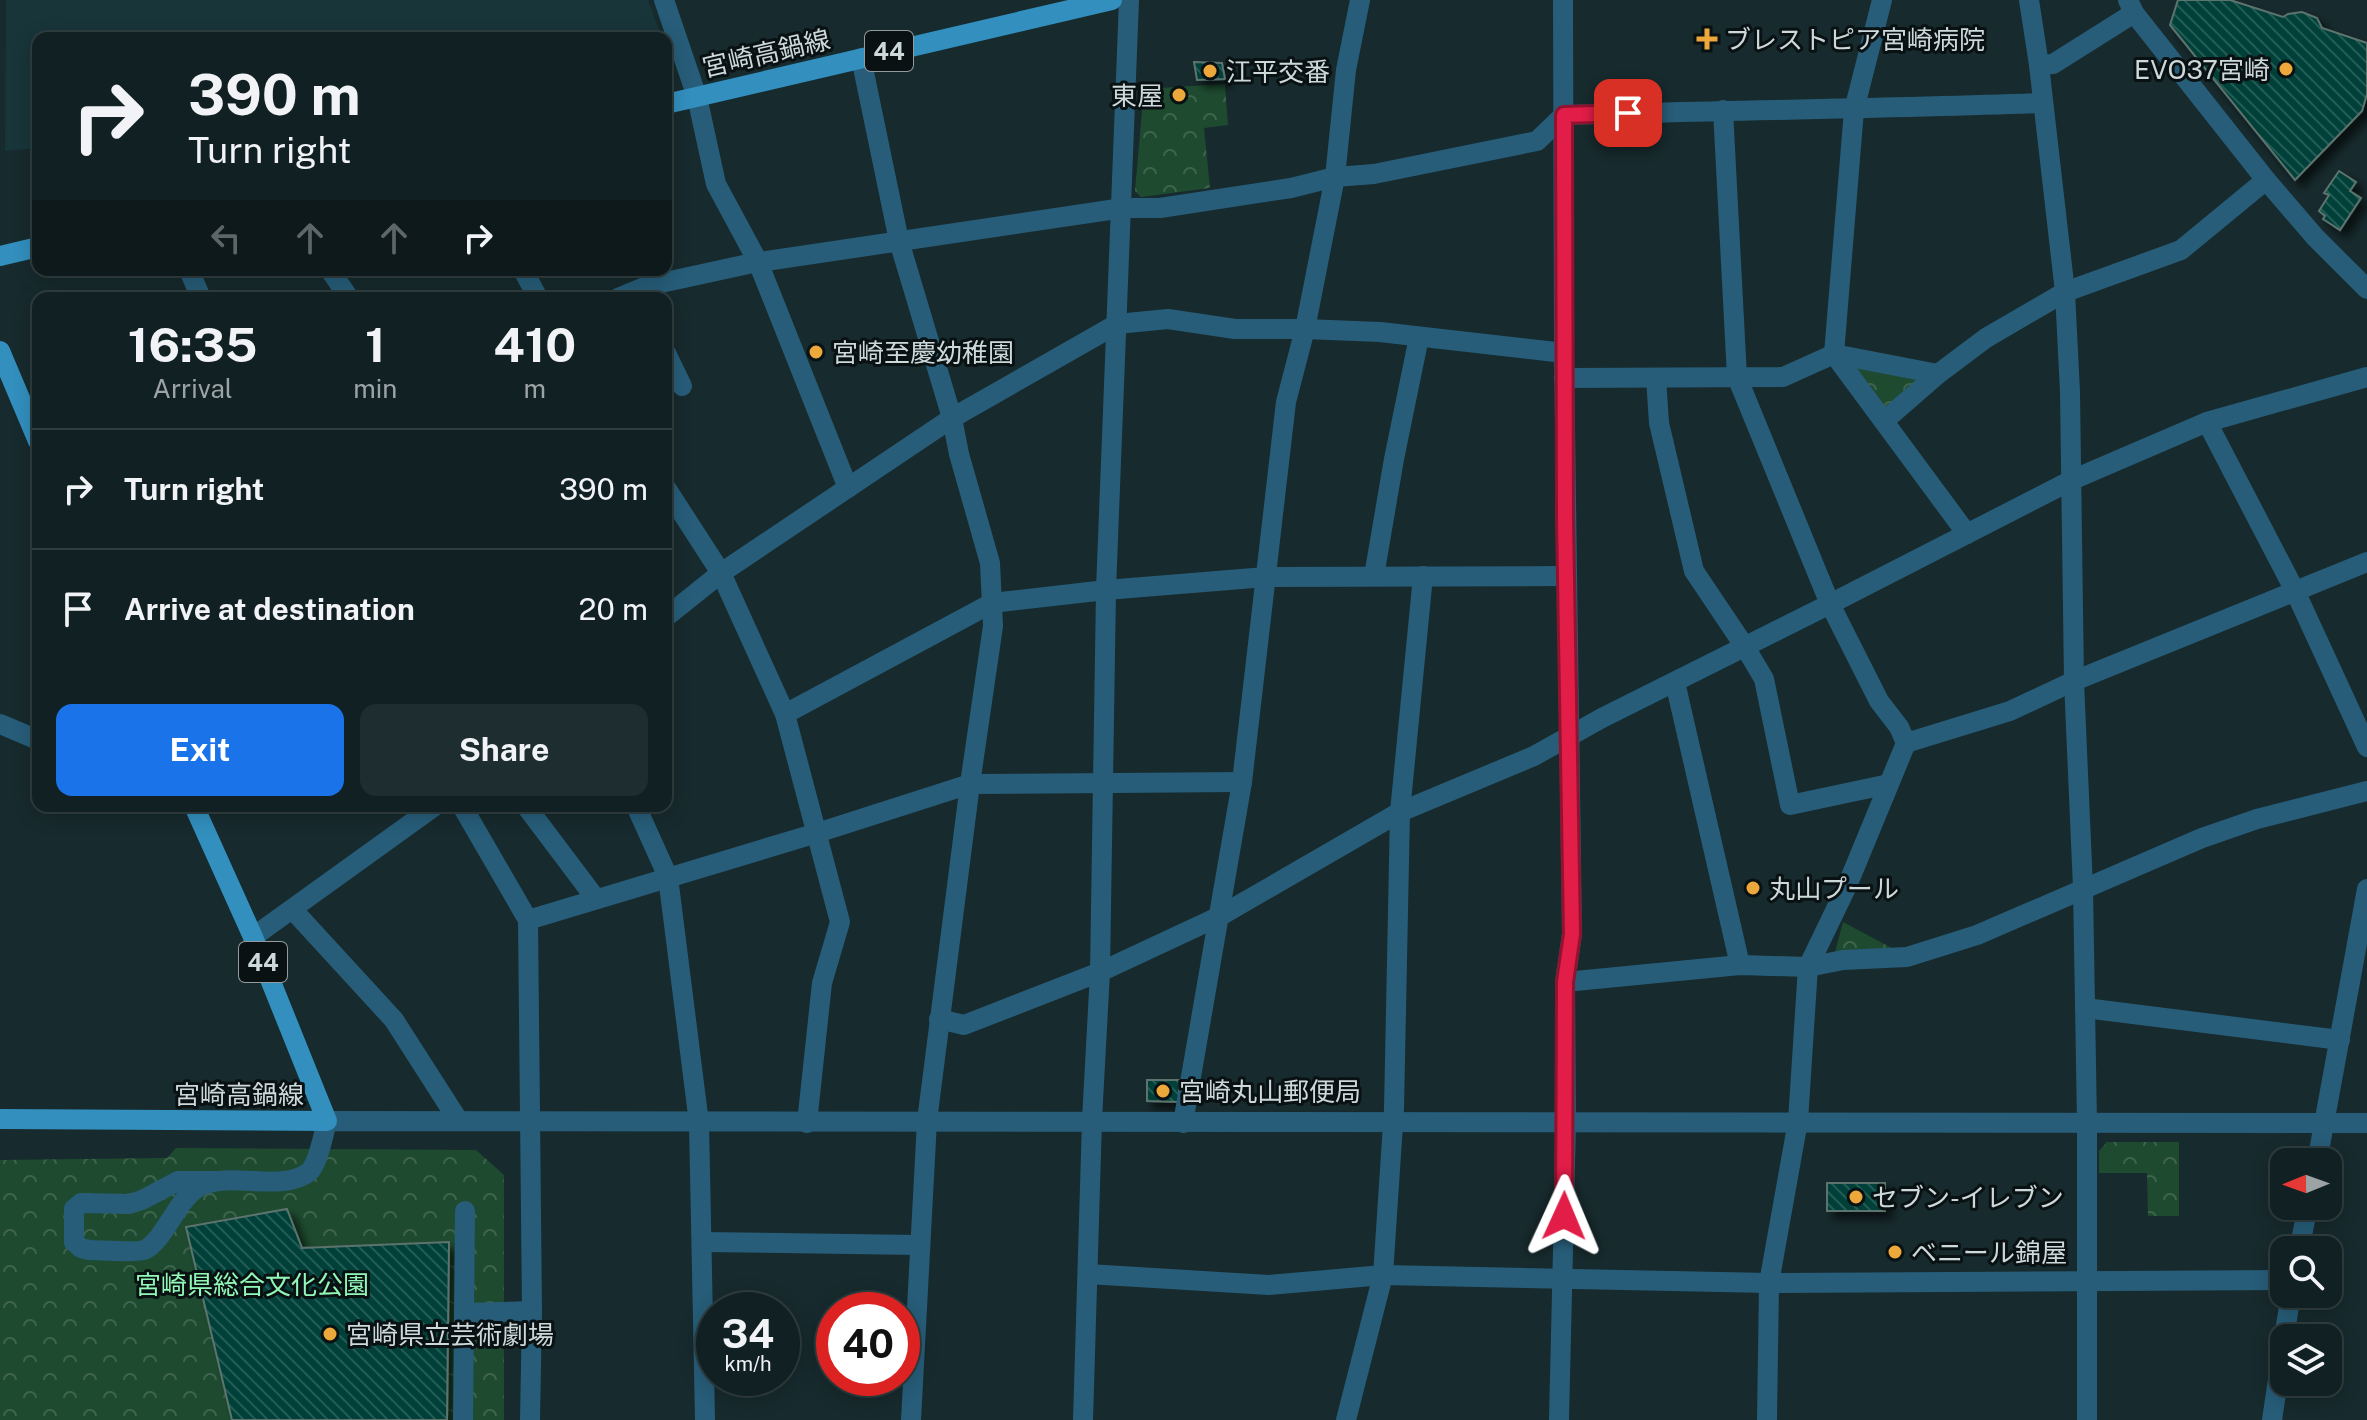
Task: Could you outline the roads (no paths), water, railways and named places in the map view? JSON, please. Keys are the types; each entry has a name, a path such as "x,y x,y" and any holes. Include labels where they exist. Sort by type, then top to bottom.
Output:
{"main road":[{"name":"宮崎高鍋線","path":"672,103 1112,0"},
{"path":"0,256 32,248"},
{"path":"2,361 32,428"},
{"name":"宮崎高鍋線","path":"0,1119 327,1121 253,937 197,812"}],"street":[{"path":"664,0 697,97 716,184 758,262 848,488"},
{"path":"1083,1420 1100,972 1106,590 1129,0"},
{"path":"1183,1123 1242,782 1286,402 1305,329 1335,177 1346,70 1360,0"},
{"path":"1559,1420 1566,1122 1565,982 1572,934 1564,378 1563,0"},
{"path":"1882,0 1854,110 1834,354 1967,534"},
{"path":"2029,0 2065,292 2072,480 2074,681 2083,888 2087,1420"},
{"path":"2039,65 2053,64 2131,6 2266,180 2315,237 2367,289"},
{"path":"861,58 899,241 952,418 990,563 993,626 927,1121 911,1420"},
{"path":"637,292 647,286 758,262 1123,208 1160,208 1291,188 1335,177 1374,174 1537,141 1564,115 2042,103"},
{"path":"1723,110 1737,377 1830,604 1879,701 1899,727 1906,743 1847,886 1808,967 1798,1121 1769,1283 1767,1420"},
{"path":"1884,421 1986,338 2065,292 2181,250 2266,180"},
{"path":"672,612 721,573 952,418 1117,324 1168,319 1235,329 1380,332 1564,353"},
{"path":"1374,576 1419,337"},
{"path":"1564,378 1783,377 1834,354 1938,374"},
{"path":"672,365 682,386"},
{"path":"939,1019 964,1025 1100,972 1220,916 1400,812 1534,756 1602,718 2072,480 2207,422 2367,377"},
{"path":"1656,378 1659,423 1694,571 1764,679 1790,805 1889,784"},
{"path":"2207,422 2295,591 2367,747"},
{"path":"672,497 721,573 785,714 840,922 822,983 807,1123"},
{"path":"1906,743 2010,711 2074,681 2367,562"},
{"path":"1346,1420 1383,1275 1393,1123 1400,812 1423,576"},
{"path":"785,714 992,603 1266,577 1566,576"},
{"path":"1675,682 1740,965"},
{"path":"0,724 32,737"},
{"path":"528,920 970,784 1242,782"},
{"path":"1565,982 1740,965 1808,967 1843,960 1907,957 1977,935 2202,838 2257,819 2367,791"},
{"path":"253,937 427,812"},
{"path":"465,812 528,920 532,1311 530,1420"},
{"path":"531,812 596,899"},
{"path":"639,812 668,877 699,1123 705,1420"},
{"path":"2320,1148 2367,889"},
{"path":"293,910 394,1020 458,1120"},
{"path":"2085,1008 2340,1040"},
{"path":"215,1181 191,1193 157,1239 144,1250 89,1250 74,1242 74,1209 81,1203 129,1204 178,1181 215,1181 287,1181 305,1175 313,1168 327,1121 2367,1123"},
{"path":"463,1420 465,1211"},
{"path":"702,1242 919,1245"},
{"path":"1088,1274 1269,1285 1383,1275 1769,1283 2270,1280"},
{"path":"464,1313 532,1311"},
{"path":"2272,1420 2276,1396"}],"place":[{"name":"ブレストピア宮崎病院","path":"1707,39"},
{"name":"EVO37宮崎","path":"2286,69"},
{"name":"江平交番","path":"1210,71"},
{"name":"東屋","path":"1179,95"},
{"name":"宮崎至慶幼稚園","path":"816,352"},
{"name":"丸山プール","path":"1753,888"},
{"name":"宮崎丸山郵便局","path":"1163,1091"},
{"name":"セブン-イレブン","path":"1856,1197"},
{"name":"ベニール錦屋","path":"1895,1252"},
{"name":"宮崎県立芸術劇場","path":"330,1334"}],"park label":[{"name":"宮崎県総合文化公園","path":"252,1284"}]}
